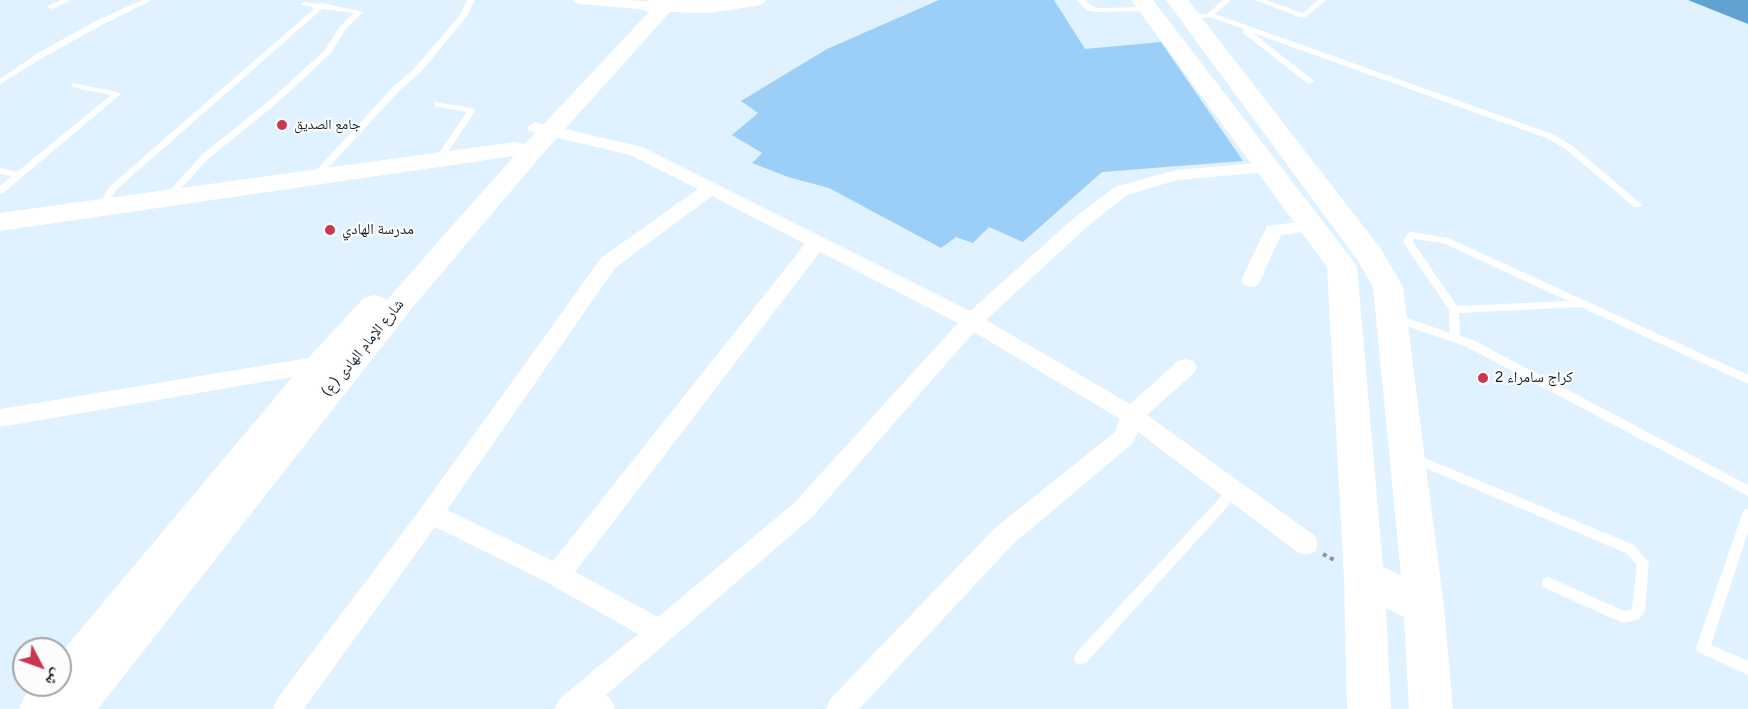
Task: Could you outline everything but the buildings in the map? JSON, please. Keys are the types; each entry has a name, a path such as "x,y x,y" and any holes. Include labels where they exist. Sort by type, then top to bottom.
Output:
{"main road":[{"path":"659,3 709,7 756,0"},
{"name":"شارع الإمام الهادی (ع)","path":"72,668 321,364 659,3"},
{"path":"1173,8 1268,167 1342,266 1365,577 1369,709"},
{"path":"1173,8 1370,256 1388,287 1424,607 1431,709"},
{"path":"0,222 438,160 533,140"},
{"name":"شارع الإمام الهادی (ع)","path":"73,709 533,140"},
{"path":"1365,577 1424,607"},
{"name":"شارع الإمام الهادی (ع)","path":"39,709 49,697"}],"street":[{"path":"579,0 659,3"},
{"path":"533,140 636,151 972,321 1132,416 1306,544"},
{"path":"585,704 660,632 803,510 972,321 1081,222 1121,191 1176,175 1268,167"},
{"path":"287,709 431,514 608,263 710,189"},
{"path":"1251,280 1274,230 1312,225"},
{"path":"557,575 817,242"},
{"path":"0,418 321,364"},
{"path":"840,709 1004,537 1125,437 1132,416 1186,367"},
{"path":"431,514 557,575 660,632"}],"lane":[{"path":"50,7 67,0"},
{"path":"0,82 97,24 148,0"},
{"path":"314,178 397,88 429,58 463,16 471,0"},
{"path":"1081,0 1089,8 1096,10 1173,8 1227,0"},
{"path":"1258,0 1302,15 1306,15 1322,0"},
{"path":"104,207 112,189 324,3"},
{"path":"166,198 206,156 273,102 328,51 343,28 359,12 324,3 304,4"},
{"path":"1173,8 1239,26 1551,137 1571,150 1637,205"},
{"path":"1239,26 1310,81"},
{"path":"0,191 117,94 75,85"},
{"path":"437,104 472,110 438,160"},
{"path":"0,171 18,175"},
{"path":"1455,336 1454,310 1408,242 1412,235 1445,240 1748,380"},
{"path":"1454,310 1583,304"},
{"path":"1392,317 1455,336 1748,491"},
{"path":"1407,455 1630,549 1642,563 1638,610 1633,616 1623,617 1548,583"},
{"path":"1081,658 1233,492"},
{"path":"1748,514 1703,648 1748,668"}],"shaded area":[{"path":"939,0 1054,0 1085,49 1161,42 1243,161 1102,172 1023,242 989,227 973,243 956,237 941,248 829,188 788,177 752,163 762,153 732,135 758,113 741,101 827,49"},
{"path":"1688,0 1748,0 1748,24"}],"place":[{"name":"جامع الصديق","path":"282,125"},
{"name":"مدرسة الهادي","path":"330,230"},
{"name":"كراج سامراء 2","path":"1483,378"}]}
